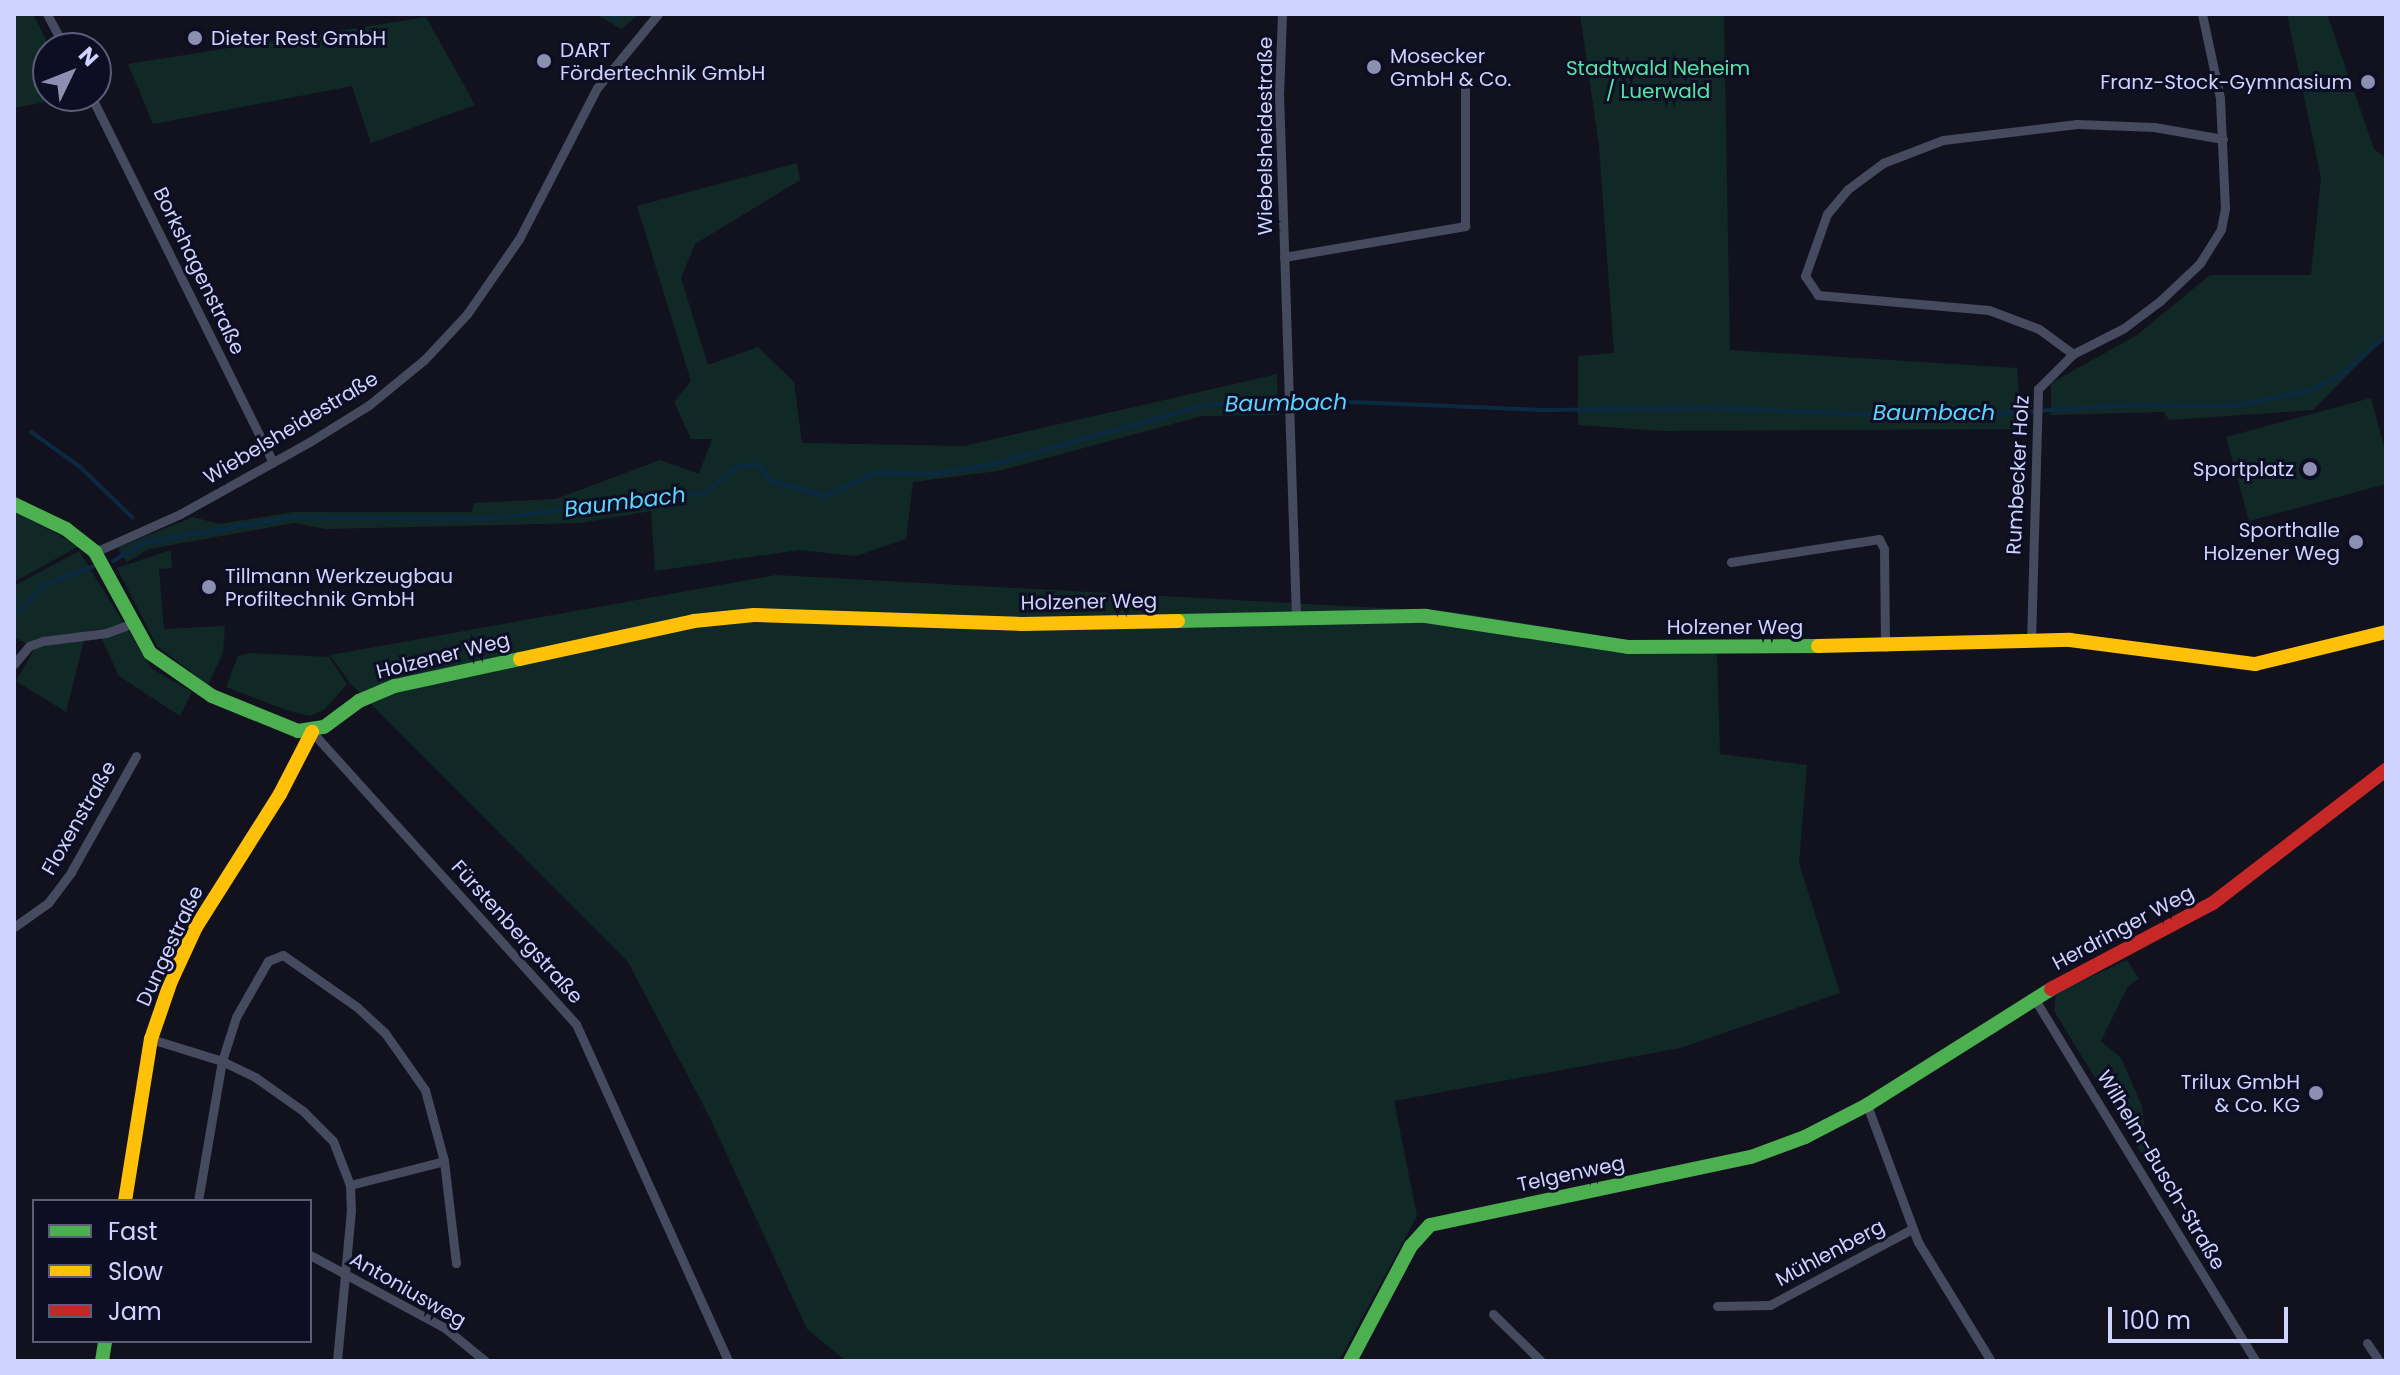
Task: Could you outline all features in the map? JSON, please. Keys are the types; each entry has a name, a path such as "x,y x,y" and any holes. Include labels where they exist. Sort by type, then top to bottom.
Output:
{"main road":[{"path":"14,504 66,529 95,552 131,624 150,653 183,679 280,725 312,732"},
{"name":"Holzener Weg","path":"312,732 359,701 395,686 720,618 784,615 1022,624 1446,617 1628,647 1885,647 2099,641 2255,664 2386,632"},
{"name":"Dungestraße","path":"125,1199 151,1039 196,927 280,794 312,732"},
{"name":"Herdringer Weg","path":"1867,1105 2034,998 2213,903 2386,770"},
{"name":"Telgenweg","path":"1350,1361 1411,1246 1430,1225 1751,1157 1805,1137 1867,1105"}],"street":[{"path":"47,14 57,32"},
{"name":"Wiebelsheidestraße","path":"95,552 180,514 369,405 454,330 519,239 597,88 658,14"},
{"name":"Wiebelsheidestraße","path":"1282,14 1284,257 1291,390 1296,618"},
{"name":"Rumbecker Holz","path":"2031,642 2038,389 2073,354 2124,328 2200,263 2221,229 2225,209 2220,98 2202,14"},
{"name":"Wiebelsheidestraße","path":"1284,257 1465,226 1465,74"},
{"name":"Borkshagenstraße","path":"99,112 273,462"},
{"path":"2073,354 2039,329 1989,310 1818,295 1805,276 1827,214 1848,189 1883,163 1943,140 2077,124 2154,127 2223,139"},
{"path":"1731,562 1879,539 1884,549 1885,647"},
{"path":"14,664 29,646 43,641 97,635 131,624"},
{"name":"Fürstenbergstraße","path":"312,732 576,1024 728,1361"},
{"name":"Floxenstraße","path":"14,927 36,913 61,886 136,756"},
{"path":"198,1199 222,1061 236,1017 268,961 283,955 357,1007 411,1067 425,1090 444,1161 456,1263"},
{"name":"Wilhelm-Busch-Straße","path":"2034,998 2256,1361"},
{"path":"151,1039 222,1061 283,1095 333,1141 350,1185 349,1275 337,1361"},
{"name":"Mühlenberg","path":"1867,1105 1912,1229 1991,1361"},
{"path":"350,1185 444,1161"},
{"name":"Mühlenberg","path":"1717,1306 1770,1305 1912,1229"},
{"name":"Antoniusweg","path":"312,1256 445,1328 485,1361"},
{"path":"1493,1314 1541,1361"},
{"path":"2367,1343 2379,1361"}],"green space":[{"path":"14,14 33,14 42,32 32,32 32,105 14,108"},
{"path":"596,14 640,14 621,29"},
{"name":"Stadtwald Neheim / Luerwald","path":"1580,14 1724,14 1730,350 2017,368 2022,429 1663,431 1578,425 1578,356 1614,353 1599,146"},
{"path":"2287,14 2327,14 2374,149 2386,158 2386,336 2313,410 2169,420 2164,412 2051,415 2051,383 2137,335 2210,275 2311,275 2321,178"},
{"path":"426,17 475,105 371,143 352,86 153,124 128,64"},
{"path":"797,163 800,180 695,244 681,278 708,365 758,347 794,382 802,443 964,446 1277,374 1278,415 1202,416 998,471 913,482 906,539 856,556 799,550 655,571 651,511 580,523 326,529 294,523 149,549 127,562 119,551 119,547 193,517 219,524 294,512 472,512 474,503 556,499 660,460 699,474 712,439 691,439 674,402 691,381 637,206"},
{"name":"Sportplatz","path":"2371,398 2386,454 2386,484 2249,521 2226,437"},
{"path":"14,511 79,546 14,582"},
{"path":"171,550 172,568 159,569 164,629 225,626 223,653 208,685 157,646 117,568"},
{"path":"79,551 152,669 192,692 180,716 119,676 97,629 86,632 66,712 16,681 35,648 14,637 14,586"},
{"path":"776,575 1454,612 1717,654 1720,754 1807,765 1799,863 1840,993 1680,1048 1394,1101 1417,1216 1339,1361 846,1361 807,1329 710,1118 628,962 350,683 330,655"},
{"path":"251,653 329,657 347,684 324,710 310,716 289,711 226,687 238,656"},
{"path":"2127,960 2139,979 2128,986 2101,1041 2121,1058 2142,1106 2148,1164 2054,1011 2056,993"}],"waterway":[{"path":"612,14 615,20"},
{"name":"Baumbach","path":"113,561 146,542 294,517 485,519 705,493 737,467 758,464 771,481 826,496 875,473 935,474 994,464 1205,405 1280,399 1546,410 1714,408 1939,417 2134,405 2233,406 2308,391 2340,376 2386,336"},
{"path":"31,432 79,466 132,517"},
{"name":"Baumbach","path":"14,617 45,584 94,566"}],"traffic: fast":[{"path":"14,504 66,529 95,552 150,653 212,696 298,731 324,727 359,701 395,686 520,659"},
{"path":"1178,621 1426,616 1628,647 1818,646"},
{"path":"1350,1361 1411,1246 1430,1225 1751,1157 1805,1137 1867,1105 2051,989"},
{"path":"102,1361 105,1343"}],"traffic: slow":[{"path":"520,659 694,621 754,615 1022,624 1178,621"},
{"path":"1818,646 2070,640 2255,664 2386,632"},
{"path":"125,1199 151,1039 171,981 196,927 280,794 312,732"}],"traffic: jam":[{"path":"2051,989 2213,903 2386,770"}],"place":[{"name":"Dieter Rest GmbH","path":"195,38"},
{"name":"DART Fördertechnik GmbH","path":"544,61"},
{"name":"Mosecker GmbH & Co.","path":"1374,67"},
{"name":"Franz-Stock-Gymnasium","path":"2368,82"},
{"name":"Sportplatz","path":"2310,469"},
{"name":"Sporthalle Holzener Weg","path":"2356,542"},
{"name":"Tillmann Werkzeugbau Profiltechnik GmbH","path":"209,587"},
{"name":"Trilux GmbH & Co. KG","path":"2316,1093"}]}
